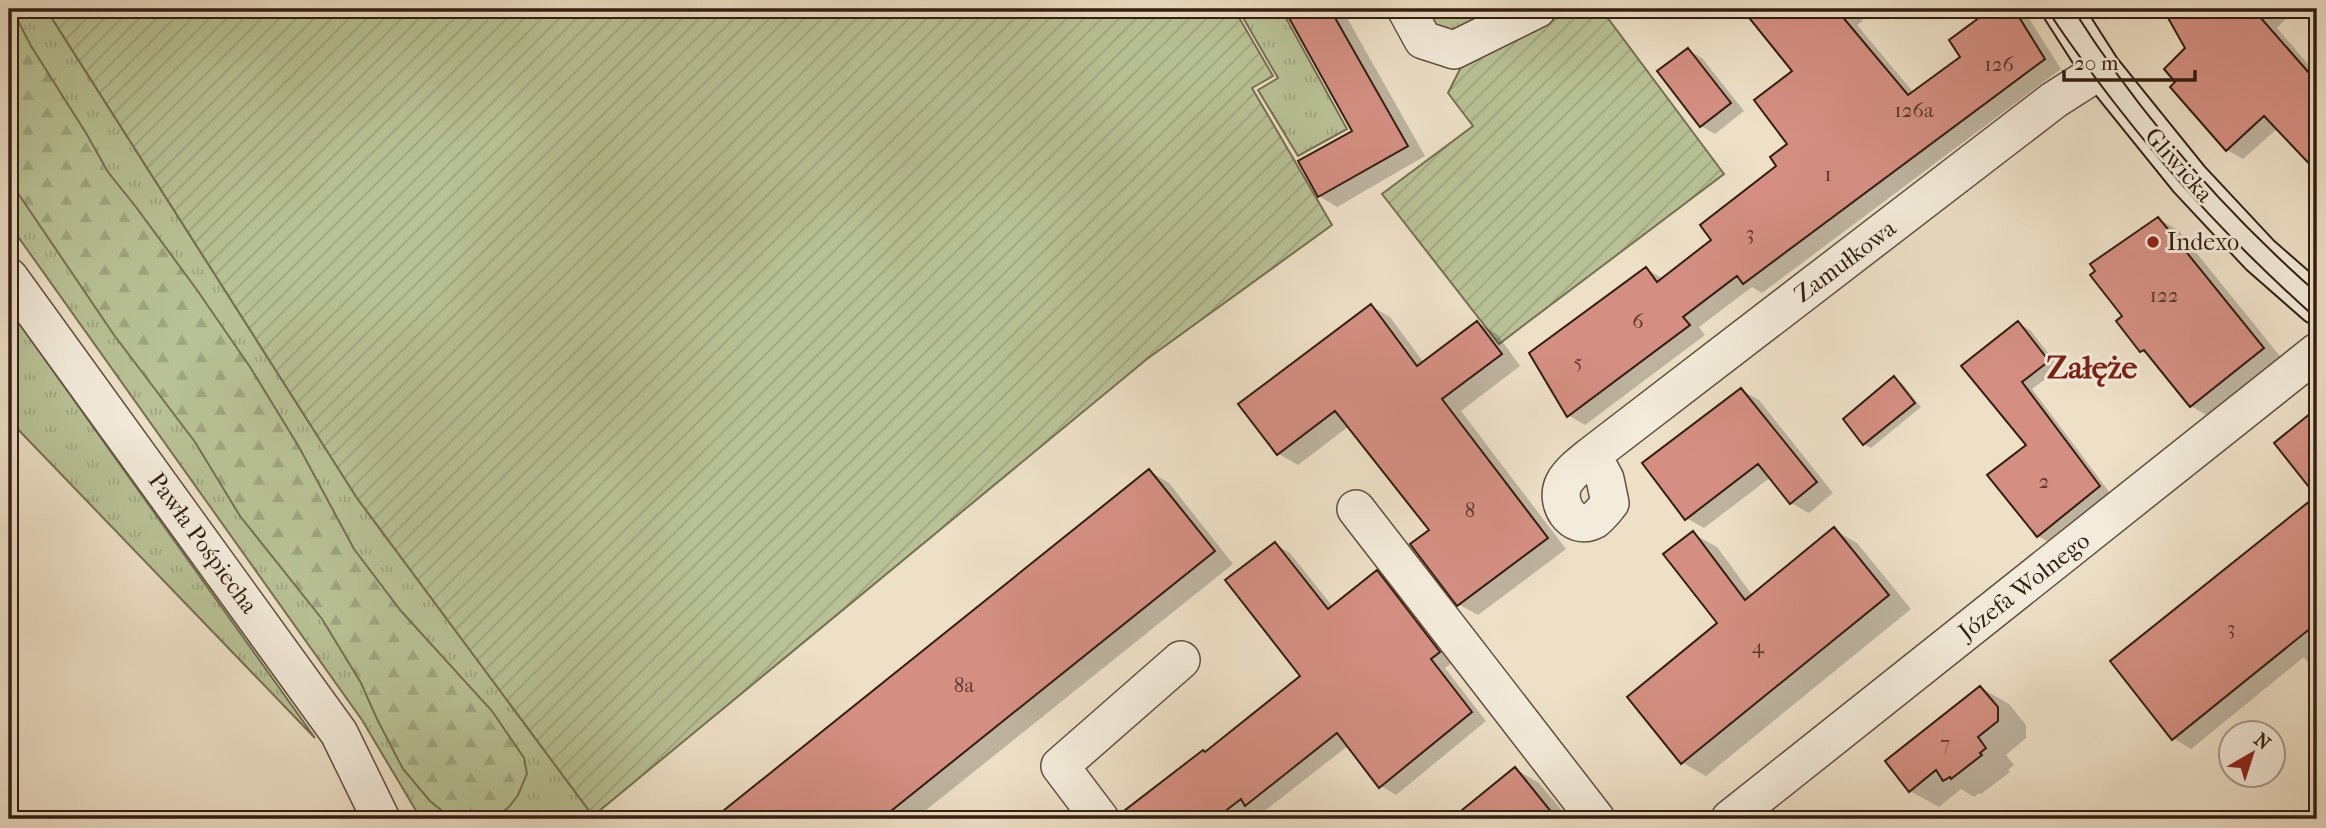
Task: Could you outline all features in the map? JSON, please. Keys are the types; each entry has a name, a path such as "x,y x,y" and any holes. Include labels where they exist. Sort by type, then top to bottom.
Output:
{"street":[{"path":"1406,9 1423,40 1454,50 1537,9"},
{"name":"Gliwicka","path":"2062,9 2101,70 2189,179 2260,255 2317,305"},
{"name":"Zamułkowa","path":"1592,455 2054,100 2101,70"},
{"name":"Pawła Pośpiecha","path":"9,277 339,733 381,819"},
{"name":"Józefa Wolnego","path":"1730,819 2317,352"},
{"path":"1356,509 1596,819"},
{"path":"1100,819 1060,766 1181,660"}],"green space":[{"path":"9,9 46,9 357,498 593,816 589,819 421,819 362,720 9,224"},
{"path":"9,9 12,9 31,46 108,172 197,290 250,367 299,447 354,549 401,611 492,711 524,758 527,774 518,795 509,807 492,819 452,819 430,801 403,769 361,683 322,619 240,516 195,442 114,335 9,180"},
{"path":"46,9 1234,9 1273,76 1252,88 1332,225 1147,359 593,816 357,498"},
{"path":"1238,9 1281,9 1347,129 1298,156 1258,90 1278,78"},
{"path":"1419,9 1514,9 1454,39 1432,32"},
{"path":"1573,9 1601,9 1724,174 1499,344 1382,194 1473,126 1448,93 1462,65"},
{"path":"9,309 315,738 9,420"}],"building":[{"path":"1284,9 1330,9 1408,146 1318,197 1298,161 1352,131"},
{"path":"1742,9 1836,9 1908,95 1960,57 1949,40 1991,9 2014,9 2045,59 1743,284 1737,276 1683,317 1690,325 1567,417 1529,353 1646,267 1657,282 1711,240 1700,225 1776,166 1770,157 1787,144 1754,100 1792,71"},
{"path":"2163,9 2253,9 2317,82 2317,172 2264,116 2226,151 2170,87 2175,82 2164,69 2185,48"},
{"path":"1688,48 1731,103 1700,127 1657,71"},
{"path":"2158,217 2264,348 2190,407 2144,350 2140,352 2116,321 2122,316 2090,275 2095,271 2090,264"},
{"path":"1371,304 1417,366 1477,321 1502,354 1442,399 1548,538 1457,606 1410,544 1429,530 1335,411 1277,455 1238,404"},
{"path":"2018,321 2049,361 2022,382 2100,486 2037,537 1987,475 2026,445 1961,366"},
{"path":"1894,376 1915,403 1863,445 1843,419"},
{"path":"1741,388 1817,482 1790,504 1758,464 1685,520 1642,463"},
{"path":"2317,408 2317,623 2172,740 2110,661 2316,496 2274,443"},
{"path":"1149,469 1215,551 881,819 713,819"},
{"path":"1834,527 1889,595 1681,764 1627,697 1717,623 1663,554 1693,531 1745,600"},
{"path":"1275,542 1328,609 1377,570 1440,652 1431,659 1472,712 1379,788 1337,733 1245,806 1241,799 1215,819 1121,819 1120,814 1203,750 1205,752 1300,676 1225,580"},
{"path":"1980,686 1998,707 1998,721 1978,737 1986,748 1980,753 1982,755 1951,779 1950,777 1943,781 1936,770 1909,792 1885,761"},
{"path":"1515,767 1557,819 1451,819"}],"tram line":[{"path":"2047,9 2096,78 2185,188 2235,241 2317,319"},
{"path":"2073,9 2126,86 2185,160 2249,229 2317,293"}],"place":[{"name":"Indexo","path":"2153,242"}],"district":[{"name":"Załęże","path":"2092,367"}]}
